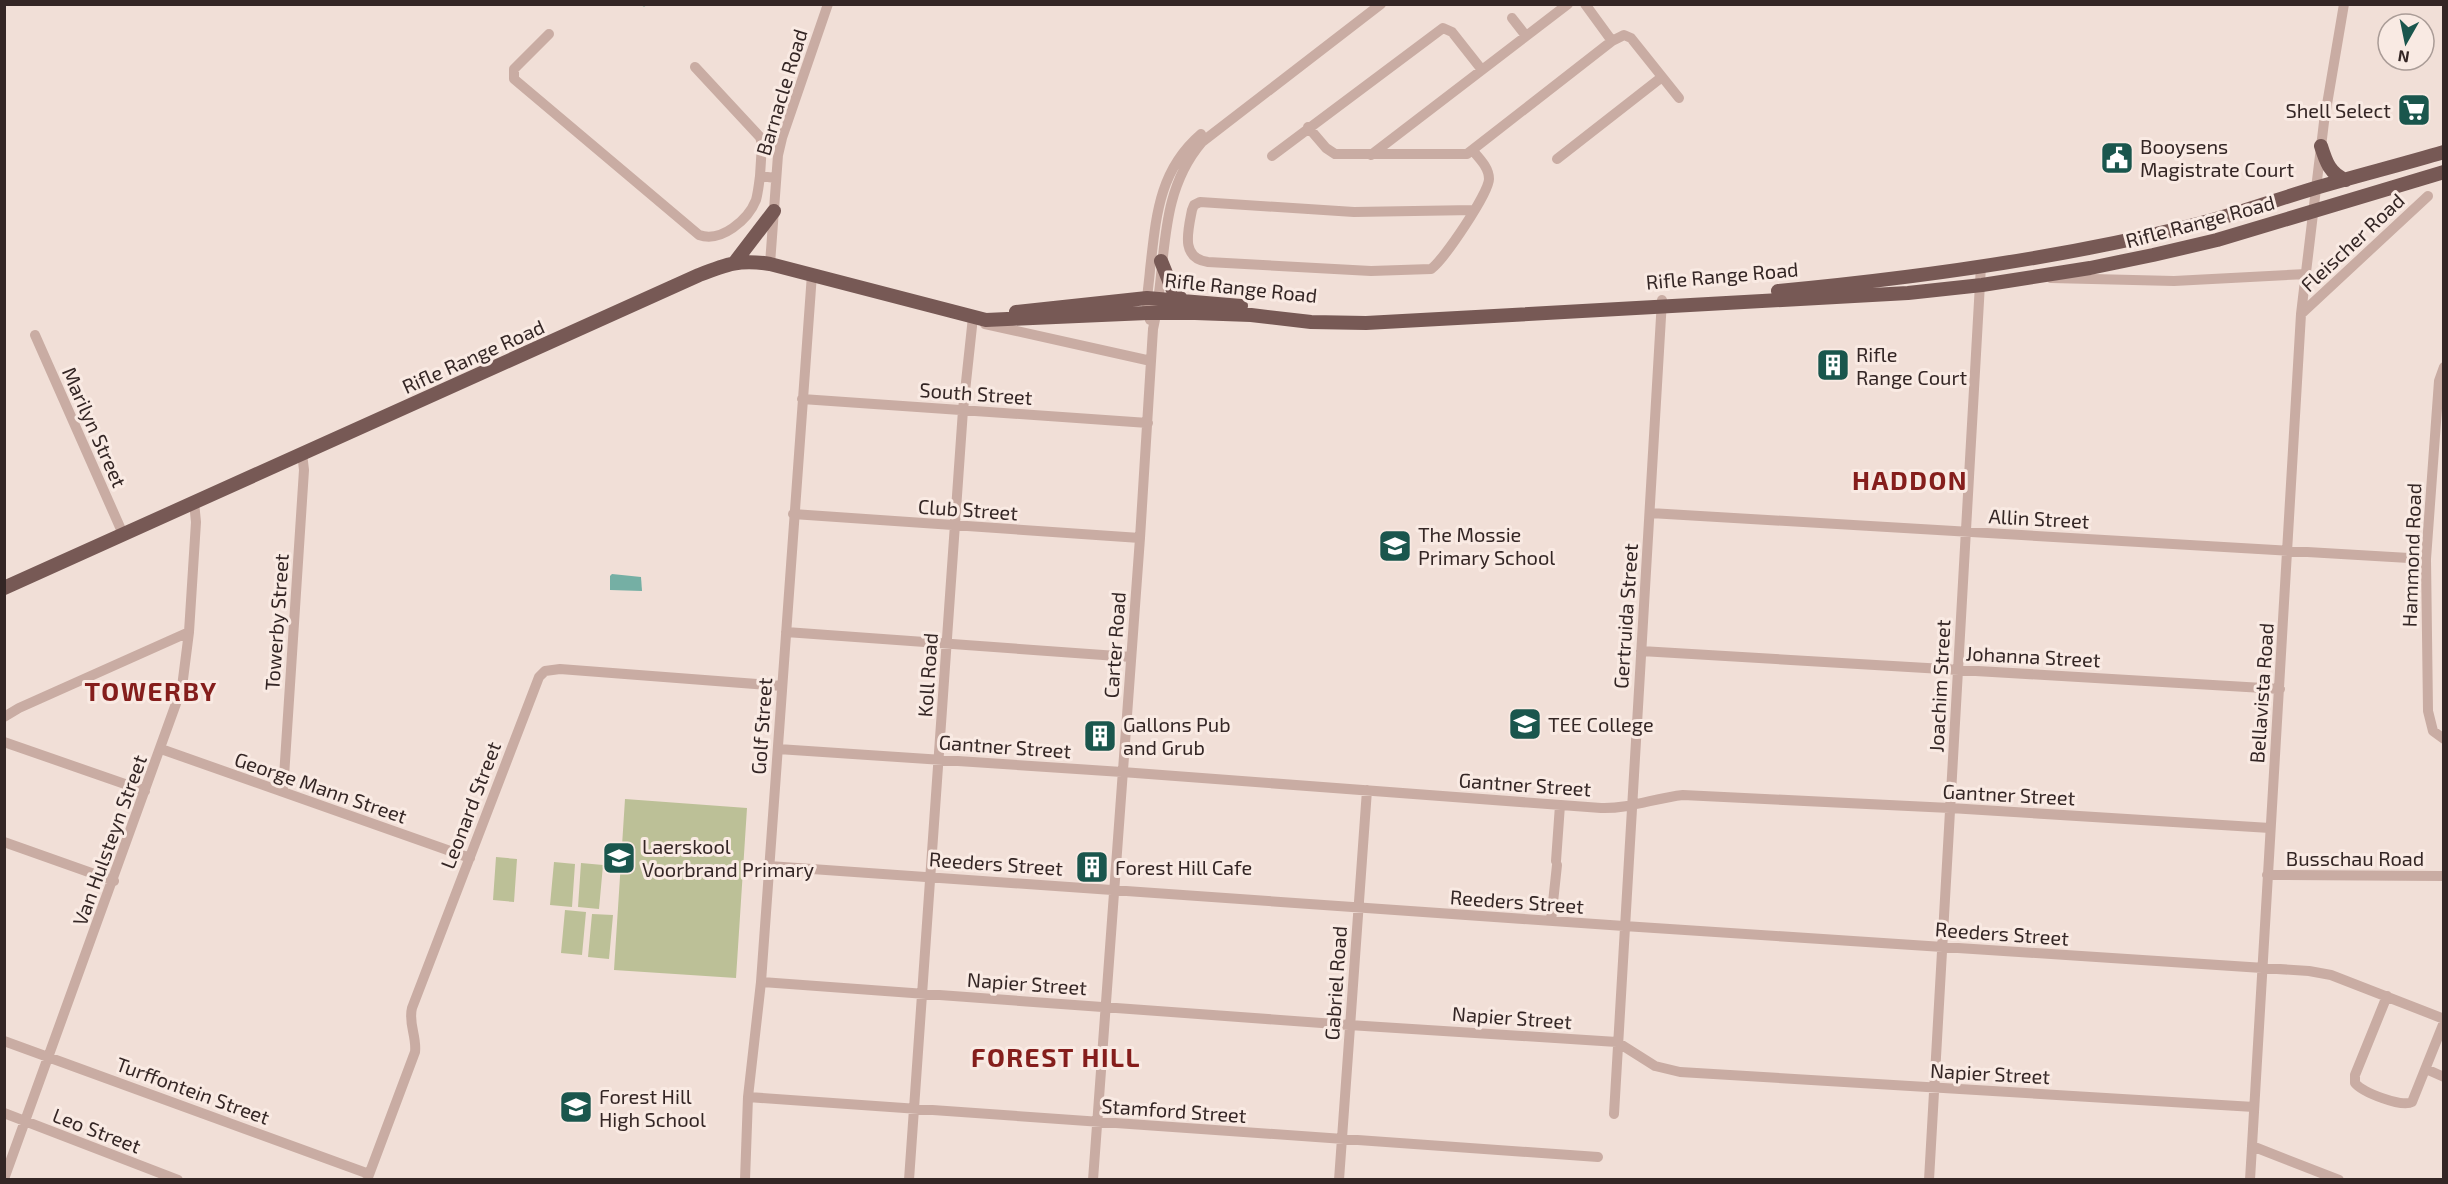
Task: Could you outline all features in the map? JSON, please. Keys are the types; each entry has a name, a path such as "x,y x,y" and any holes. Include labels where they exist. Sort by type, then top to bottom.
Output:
{"main road":[{"path":"2321,146 2326,164 2332,172 2346,180"},
{"name":"Rifle Range Road","path":"991,317 1152,313 1251,315 1311,322 1366,323 1662,304 1879,281 2042,258 2192,226 2315,188 2444,152"},
{"name":"Rifle Range Road","path":"991,317 1152,298 1335,317 1908,293 1982,285 2090,268 2153,255 2217,240 2444,172"},
{"path":"735,262 774,211"},
{"path":"1161,261 1172,288 1182,300"},
{"name":"Rifle Range Road","path":"4,588 699,275 735,262 770,264 812,274 972,319"},
{"path":"972,319 991,317"}],"street":[{"name":"Barnacle Road","path":"770,264 775,178 782,138 828,4"},
{"path":"1152,298 1161,261 1176,173 1187,147 1373,4"},
{"path":"1152,298 1155,218 1162,191 1176,173 1202,142 1381,4"},
{"path":"1371,155 1568,4"},
{"name":"Bellavista Road","path":"2250,1179 2301,314 2315,188 2334,52 2344,4"},
{"path":"1583,6 1612,41"},
{"path":"1512,18 1526,36"},
{"path":"1272,156 1443,28 1452,32 1482,70"},
{"path":"549,34 514,69 514,79 699,235 716,236 738,224 756,199 762,144 760,137 695,67"},
{"path":"1308,127 1326,148 1335,154 1460,155 1473,151 1612,41 1624,35 1630,38 1680,98"},
{"path":"1557,159 1662,77"},
{"path":"1473,151 1483,163 1489,176 1487,188 1474,210 1440,262 1431,269 1371,272 1208,262 1195,259 1189,252 1188,246 1192,210 1194,205 1200,202 1354,212 1474,210"},
{"path":"760,176 775,178"},
{"name":"Fleischer Road","path":"2301,314 2428,196"},
{"name":"Joachim Street","path":"1929,1179 1982,285 1981,266"},
{"name":"Golf Street","path":"745,1179 748,1097 761,982 812,274"},
{"path":"2033,276 2077,280 2144,281 2306,274"},
{"name":"Carter Road","path":"1094,1179 1148,423 1152,361 1152,298"},
{"name":"Gertruida Street","path":"1614,1114 1662,304"},
{"name":"Rifle Range Road","path":"972,319 1152,361"},
{"name":"Koll Road","path":"909,1179 963,410 972,319"},
{"name":"Marilyn Street","path":"35,335 123,534"},
{"name":"Hammond Road","path":"2444,367 2439,381 2426,559 2428,711 2433,731 2444,739"},
{"name":"South Street","path":"802,399 1148,423"},
{"name":"Towerby Street","path":"283,792 303,481 302,453"},
{"name":"Van Hulsteyn Street","path":"4,1179 114,881 182,687 189,632 196,522 194,502"},
{"name":"Allin Street","path":"1650,513 2426,559"},
{"name":"Club Street","path":"793,514 1140,538"},
{"path":"4,717 19,708 189,632"},
{"path":"786,632 1131,657"},
{"name":"Johanna Street","path":"1641,651 2280,689"},
{"name":"Leonard Street","path":"368,1177 415,1052 416,1046 410,1020 412,1008 536,682 545,671 560,669 782,686"},
{"path":"4,742 145,791"},
{"name":"George Mann Street","path":"161,749 470,858"},
{"name":"Gantner Street","path":"778,749 1607,808 1632,806 1660,798 1683,795 1950,808 2270,828"},
{"name":"Gabriel Road","path":"1339,1179 1367,790"},
{"path":"1551,921 1560,805"},
{"path":"4,842 114,881"},
{"name":"Reeders Street","path":"769,866 2322,973 2444,1020"},
{"name":"Busschau Road","path":"2267,875 2444,876"},
{"name":"Napier Street","path":"761,982 1617,1042 1655,1066 1680,1072 2254,1107"},
{"path":"2386,996 2355,1075 2355,1083 2360,1088 2387,1099 2409,1104 2414,1098 2444,1020"},
{"name":"Turffontein Street","path":"4,1041 368,1177"},
{"path":"2426,1069 2444,1077"},
{"name":"Stamford Street","path":"748,1097 1598,1157"},
{"name":"Leo Street","path":"4,1113 178,1179"},
{"path":"2252,1146 2339,1179"}],"green space":[{"path":"625,799 747,808 736,978 614,970"},
{"path":"496,857 517,859 514,902 493,900"},
{"path":"554,862 575,864 572,907 550,905"},
{"path":"581,863 603,865 599,909 578,907"},
{"path":"565,910 586,912 582,955 561,953"},
{"path":"592,914 613,915 609,959 588,957"}],"water":[{"path":"612,574 641,577 642,591 610,590"}],"place":[{"name":"Shell Select","path":"2414,110"},
{"name":"Booysens Magistrate Court","path":"2117,158"},
{"name":"Rifle Range Court","path":"1833,365"},
{"name":"The Mossie Primary School","path":"1395,546"},
{"name":"TEE College","path":"1525,724"},
{"name":"Gallons Pub and Grub","path":"1100,736"},
{"name":"Laerskool Voorbrand Primary","path":"619,858"},
{"name":"Forest Hill Cafe","path":"1092,867"},
{"name":"Forest Hill High School","path":"576,1107"}],"district":[{"name":"HADDON","path":"1910,479"},
{"name":"TOWERBY","path":"151,690"},
{"name":"FOREST HILL","path":"1056,1056"}]}
